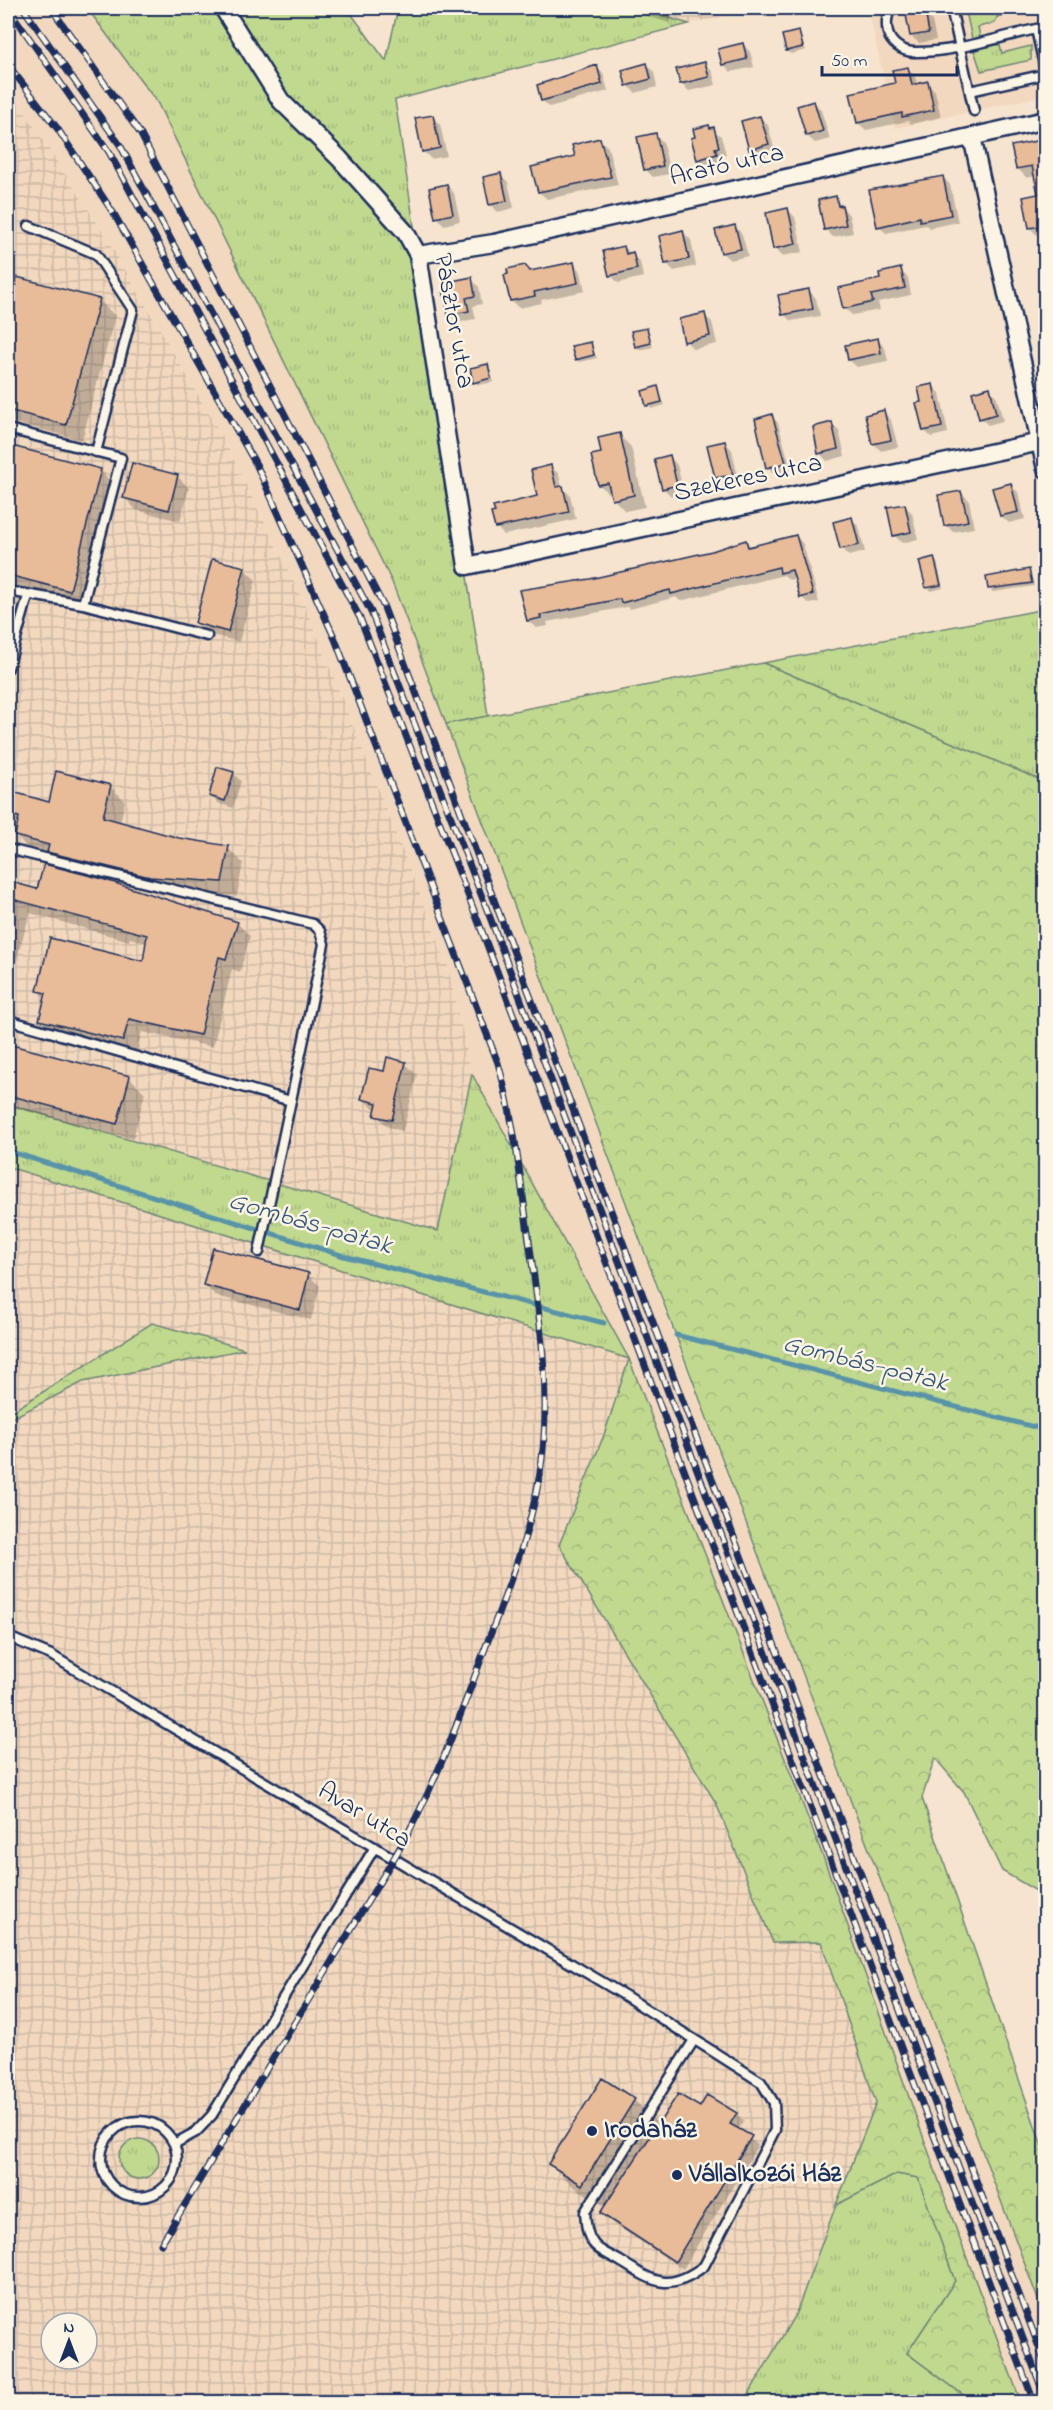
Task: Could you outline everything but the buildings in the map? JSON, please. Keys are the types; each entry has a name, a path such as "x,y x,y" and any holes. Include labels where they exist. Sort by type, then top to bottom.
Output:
{"street":[{"name":"Pásztor utca","path":"224,8 280,101 339,158 406,233 418,255 467,566"},
{"name":"Arató utca","path":"418,255 495,243 1046,120"},
{"path":"972,137 1046,469"},
{"name":"Szekeres utca","path":"467,566 1040,442"}],"lane":[{"path":"892,8 886,25 890,38 899,48 911,52 960,47 1046,27"},
{"path":"951,8 974,111"},
{"path":"970,91 1046,74 1036,29"},
{"path":"29,226 96,254 133,310 96,452"},
{"path":"8,429 121,458 83,604"},
{"path":"8,591 83,604 207,636"},
{"path":"8,668 28,596"},
{"path":"8,849 313,924 320,931 324,944 259,1252"},
{"path":"8,1020 291,1101"},
{"name":"Avar utca","path":"8,1637 51,1655 624,1995 761,2082 774,2103 775,2130 704,2266 690,2277 673,2282 654,2282 593,2245 587,2229 585,2212 694,2040"},
{"path":"174,2144 196,2132 212,2115 375,1847"},
{"path":"145,2121 157,2125 174,2144 176,2169 171,2180 163,2189 139,2198 126,2195 107,2180 100,2156 110,2134 120,2126 145,2121"}],"shaded area":[{"path":"8,8 87,8 157,102 392,582 1045,2318 1045,2402 1021,2402 959,2237 824,1859 629,1359 472,1074 447,963 305,605 222,436 102,230 8,87"},
{"path":"636,8 763,8 689,24"},
{"path":"868,8 1045,8 1045,95 895,128"},
{"path":"8,87 102,230 222,436 305,605 447,963 472,1074 438,1231 8,1104"},
{"path":"8,1167 629,1359 604,1435 559,1545 716,1803 773,1942 821,1941 876,2103 796,2313 744,2402 8,2402 8,1420 83,1382 243,1349 151,1323 8,1414"}],"green space":[{"path":"87,8 347,8 386,61 398,8 636,8 689,24 395,100 488,716 446,724 392,582 157,102"},
{"path":"977,8 1040,8 997,17 995,23 978,27 980,37 972,39 967,16"},
{"path":"999,42 1002,53 1031,46 1031,60 981,71 973,47"},
{"path":"1045,609 1045,782 763,663"},
{"path":"763,663 1045,782 1045,1896 1002,1871 964,1792 935,1758 922,1798 1045,2155 1045,2318 446,724"},
{"path":"472,1074 629,1359 8,1167 8,1104 438,1231"},
{"path":"152,1323 245,1349 83,1382 8,1420 8,1414"},
{"path":"629,1359 824,1859 959,2237 1021,2402 973,2402 907,2353 955,2281 918,2178 897,2174 836,2205 876,2103 821,1942 773,1943 716,1803 559,1545 604,1435"},
{"path":"139,2139 147,2140 153,2145 158,2151 158,2167 153,2173 147,2178 139,2179 131,2178 125,2173 120,2167 119,2159 120,2151 125,2145 131,2140"},
{"path":"897,2174 919,2178 955,2281 907,2353 973,2402 744,2402 796,2313 836,2205"}],"waterway":[{"name":"Gombás-patak","path":"8,1151 344,1256 604,1323"},
{"name":"Gombás-patak","path":"676,1335 1046,1430"}],"railway":[{"path":"8,8 109,152 360,618 480,926 1034,2402"},
{"path":"23,8 120,145 371,612 491,920 1046,2400"},
{"path":"51,8 140,133 383,605 1046,2366"},
{"path":"8,65 57,128 114,214 257,466 335,639 498,1063 519,1169 539,1317 544,1374 542,1459 527,1531 434,1781 394,1858 161,2244"}],"place":[{"name":"Irodaház","path":"592,2131"},
{"name":"Vállalkozói Ház","path":"677,2175"}]}
